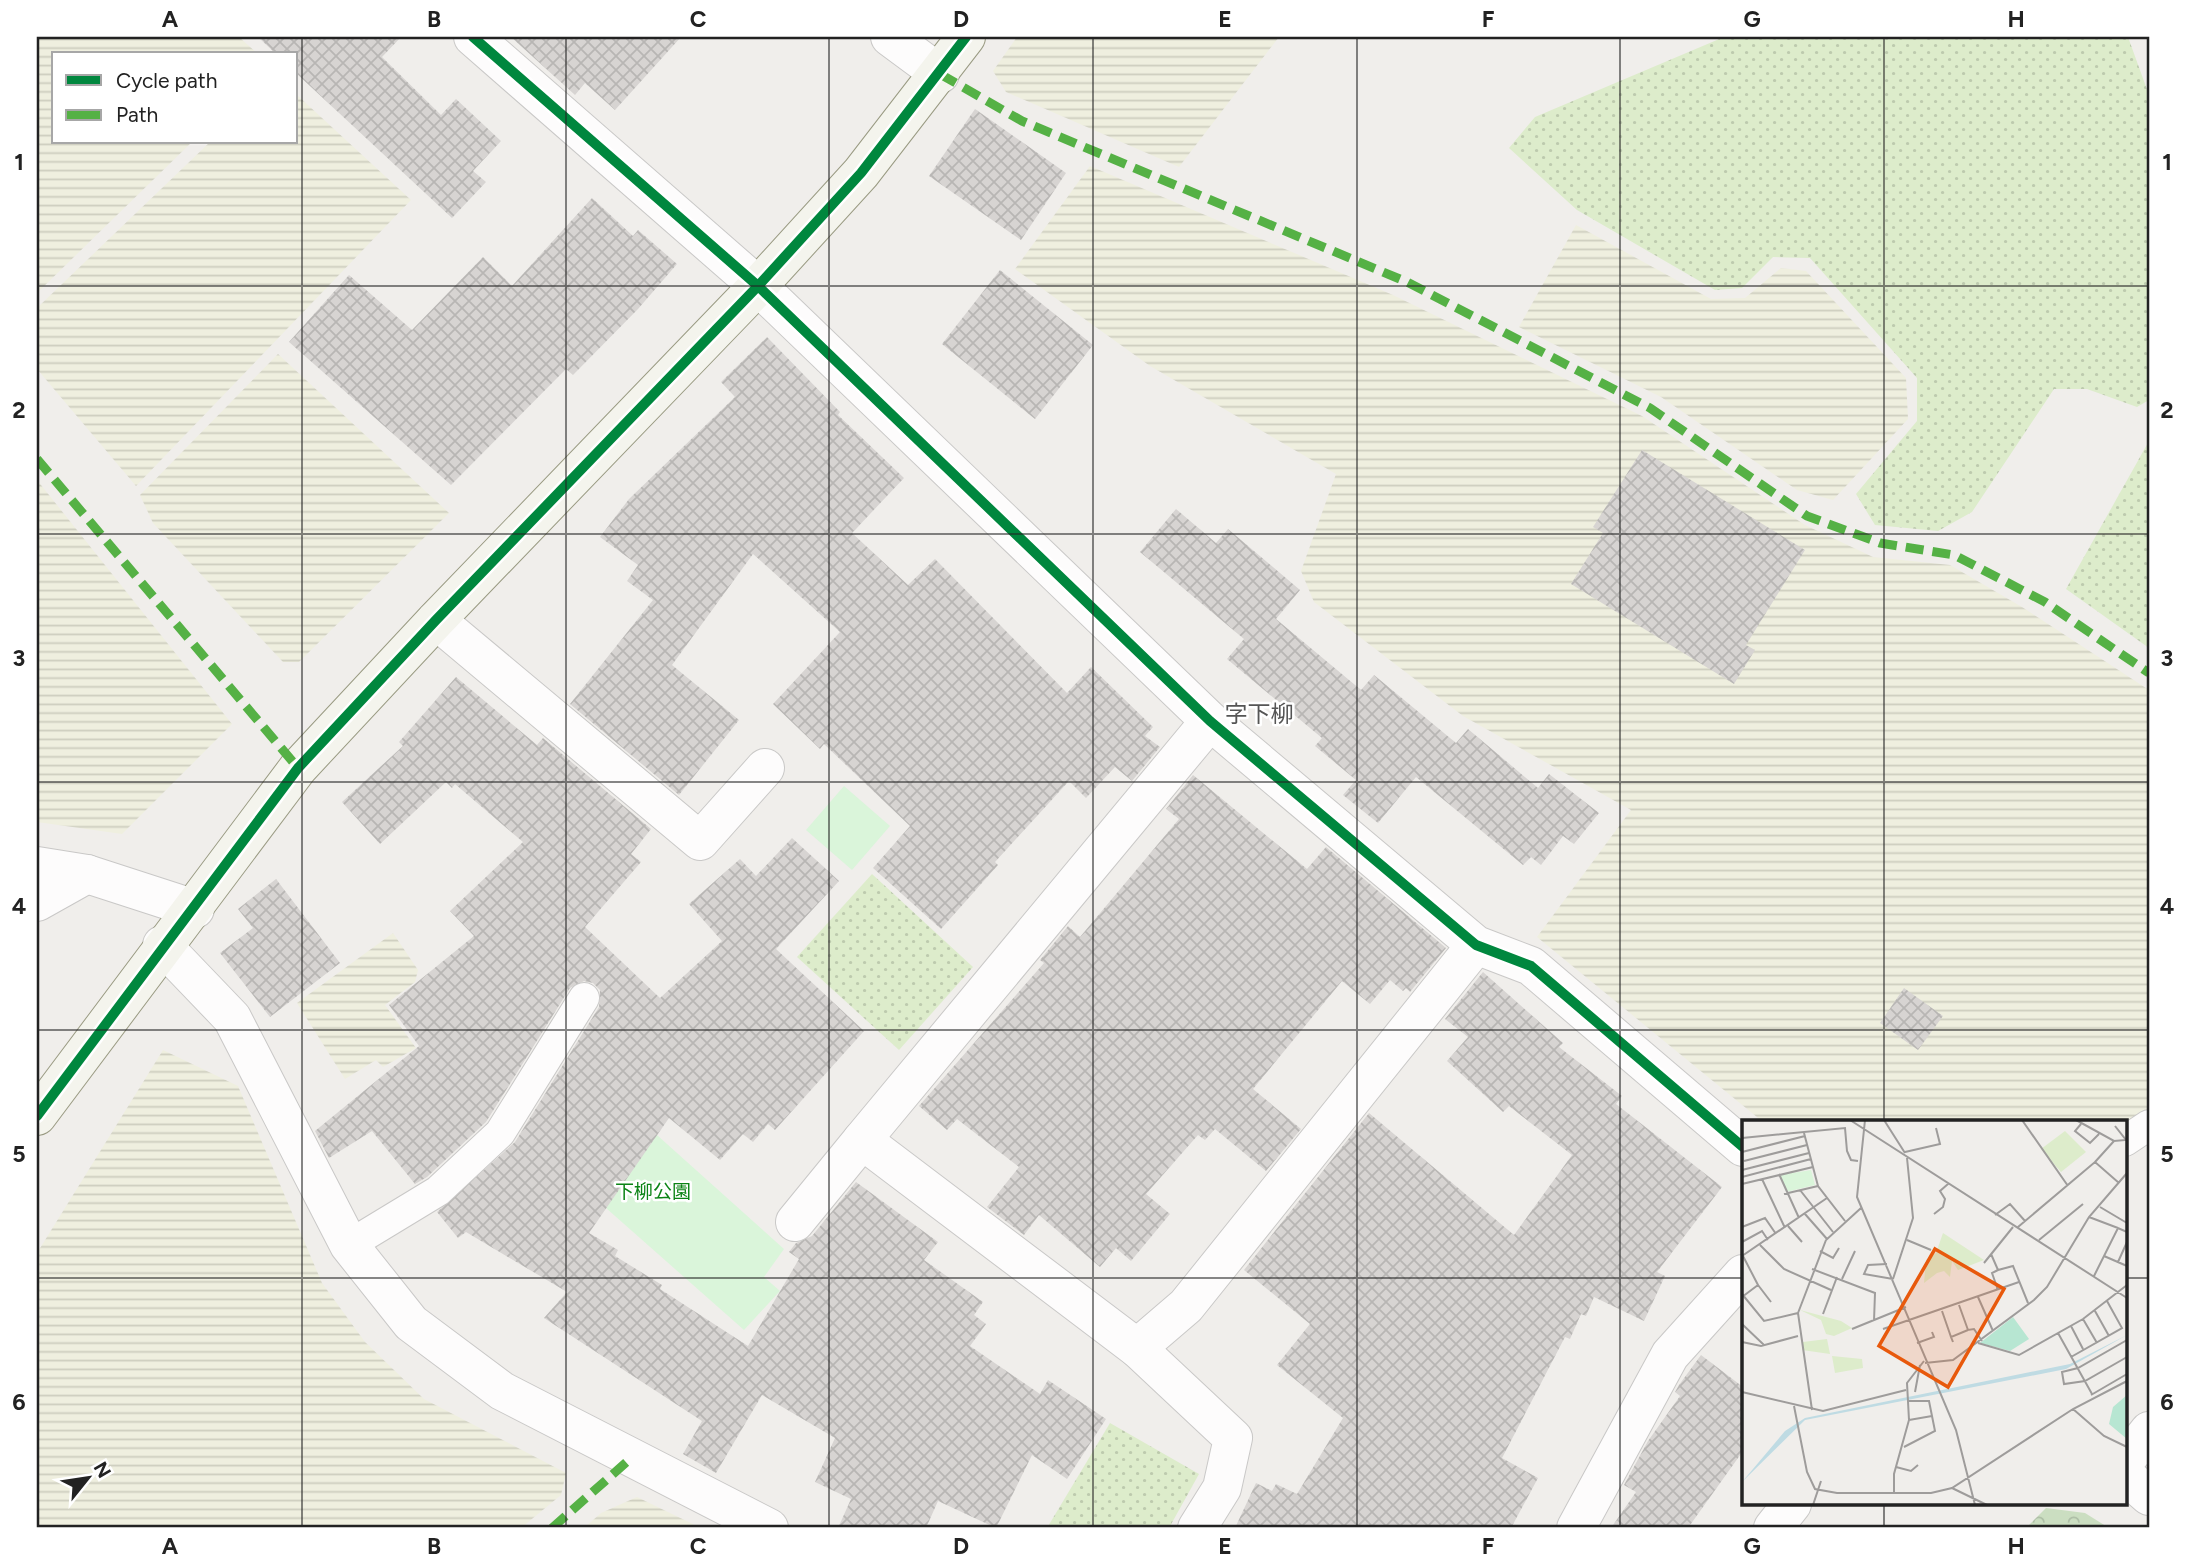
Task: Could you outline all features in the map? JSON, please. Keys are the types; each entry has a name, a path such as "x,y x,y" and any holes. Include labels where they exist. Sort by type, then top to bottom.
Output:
{"street":[{"path":"473,37 758,286 1210,721 1476,945 1531,966 1742,1146"},
{"path":"890,37 940,74"},
{"path":"37,1116 162,945 195,909 298,768 436,620 758,286 861,173 940,74 965,37"},
{"path":"436,620 700,841 765,768"},
{"path":"795,1222 1210,721"},
{"path":"37,866 87,874 195,909"},
{"path":"37,902 87,874"},
{"path":"162,945 232,1018 349,1245 411,1323 502,1391 769,1528"},
{"path":"1137,1348 1186,1306 1476,945"},
{"path":"862,1140 1137,1348 1233,1438 1222,1488 1197,1528"},
{"path":"1576,1528 1670,1355 1742,1275"},
{"path":"2126,1460 2149,1431"},
{"path":"2126,1476 2149,1496"},
{"path":"1773,1528 1790,1506"}],"lane":[{"path":"349,1245 438,1191 500,1133 584,998"},
{"path":"2126,1140 2149,1125"}],"green space":[{"path":"37,37 239,37 256,52 52,52 52,144 190,144 37,293"},
{"path":"1017,37 1279,37 1179,167 1006,92 993,71"},
{"path":"1724,37 2128,37 2149,95 2149,400 2137,407 2087,389 2054,389 1972,512 1938,531 1875,525 1856,494 1917,421 1917,378 1810,258 1773,257 1742,288 1715,290 1577,210 1509,148 1535,117"},
{"path":"298,96 411,200 136,486 37,369 37,308 208,144 298,144"},
{"path":"1090,166 1393,295 1642,416 1805,525 1873,557 1950,565 2022,607 2149,690 2149,1110 2126,1124 2126,1120 1761,1120 1537,937 1631,810 1463,716 1314,602 1301,571 1336,474 1150,366 1015,269"},
{"path":"1576,225 1711,299 1745,298 1781,268 1806,271 1906,378 1908,419 1833,500 1797,490 1661,397 1519,327"},
{"path":"278,354 449,513 299,662 283,662 153,523 140,495"},
{"path":"2149,441 2149,648 2066,589"},
{"path":"37,480 232,724 122,834 37,822"},
{"path":"844,786 890,826 852,870 806,830"},
{"path":"872,874 973,967 899,1050 797,957"},
{"path":"393,933 418,970 415,982 385,1005 416,1048 383,1067 376,1060 345,1079 297,1003"},
{"path":"163,1050 238,1086 322,1283 365,1342 424,1399 566,1473 561,1495 521,1528 37,1528 37,1253"},
{"name":"下柳公園","path":"638,1118 784,1249 764,1277 780,1291 744,1330 589,1193"},
{"path":"1110,1423 1199,1474 1169,1528 1047,1528"},
{"path":"637,1497 701,1528 584,1528 601,1513"},
{"path":"2046,1508 2085,1513 2109,1528 2026,1528"}],"building":[{"path":"258,37 401,37 382,57 441,115 456,99 501,141 473,171 486,182 452,218 298,75 298,52 274,52"},
{"path":"511,37 681,37 615,110 585,83 575,95"},
{"path":"975,109 1066,173 1021,240 929,176"},
{"path":"592,198 633,236 638,230 677,264 638,309 573,375 566,369 451,485 289,342 349,275 412,330 483,257 512,286"},
{"path":"1000,270 1093,345 1035,419 942,344"},
{"path":"767,337 840,412 838,415 904,478 852,533 908,585 935,559 1067,693 1091,667 1153,727 1145,736 1160,747 1132,781 1115,767 1086,798 1069,781 995,862 998,865 941,929 873,868 910,826 824,744 820,749 773,704 840,632 753,554 672,665 739,720 679,795 570,704 653,600 627,581 638,565 600,537 629,499 735,397 721,382"},
{"path":"1642,450 1805,550 1746,645 1755,650 1734,684 1571,584 1603,533 1593,527"},
{"path":"1176,509 1216,543 1228,529 1300,590 1276,619 1361,690 1374,675 1456,743 1468,729 1538,788 1549,774 1599,813 1574,844 1563,836 1541,865 1531,857 1523,865 1416,777 1378,823 1343,795 1356,780 1315,746 1322,738 1227,659 1244,639 1140,552"},
{"path":"456,677 537,745 543,738 651,829 631,854 641,862 585,927 660,998 722,941 689,904 740,859 756,876 792,838 839,881 776,949 864,1031 775,1130 768,1124 753,1142 743,1134 720,1160 669,1118 589,1233 618,1250 615,1256 662,1285 660,1289 748,1346 799,1259 789,1252 796,1243 812,1236 856,1182 938,1242 924,1260 983,1302 974,1315 986,1324 970,1346 1040,1394 1048,1380 1106,1419 1067,1479 1032,1455 996,1528 938,1501 926,1528 838,1528 851,1499 815,1482 835,1438 762,1395 716,1473 683,1454 702,1421 544,1318 567,1292 466,1232 458,1238 437,1212 515,1142 599,1007 600,990 593,983 584,981 570,988 486,1122 427,1177 415,1184 372,1131 329,1158 315,1131 419,1046 389,1005 474,936 450,911 523,842 455,784 452,788 446,782 380,844 342,802 403,746 399,742"},
{"path":"1193,775 1307,869 1326,847 1446,948 1410,992 1406,988 1403,991 1390,980 1370,1004 1342,981 1253,1089 1301,1129 1266,1171 1215,1129 1205,1140 1198,1135 1146,1194 1170,1214 1131,1261 1116,1248 1100,1267 1039,1215 1024,1235 987,1207 1019,1167 957,1119 947,1130 919,1106 1044,963 1040,960 1068,926 1080,937 1179,819 1166,809"},
{"path":"276,879 340,963 270,1017 220,953 253,928 238,909"},
{"path":"1483,972 1563,1043 1559,1047 1622,1096 1616,1104 1722,1187 1657,1272 1665,1276 1644,1321 1594,1297 1586,1316 1581,1314 1570,1339 1565,1337 1502,1458 1538,1478 1511,1528 1235,1528 1256,1483 1272,1491 1276,1484 1297,1494 1343,1418 1277,1365 1310,1324 1244,1270 1369,1113 1514,1235 1572,1155 1509,1106 1503,1112 1447,1061 1468,1037 1445,1019"},
{"path":"1904,988 1943,1016 1918,1050 1880,1023"},
{"path":"1701,1355 1742,1386 1742,1452 1688,1528 1611,1528 1636,1492 1624,1485 1648,1441 1680,1396 1675,1392"}],"marked path":[{"path":"940,74 1022,121 1407,282 1650,408 1807,516 1880,543 1954,555 2045,602 2149,673"},
{"path":"37,459 298,768"},
{"path":"552,1528 630,1459"}],"cycle path":[{"path":"473,37 758,286 1210,721 1476,945 1531,966 1742,1146"},
{"path":"37,1116 298,768 436,620 758,286 861,173 966,37"}],"district":[{"name":"字下柳","path":"1259,714"}]}
